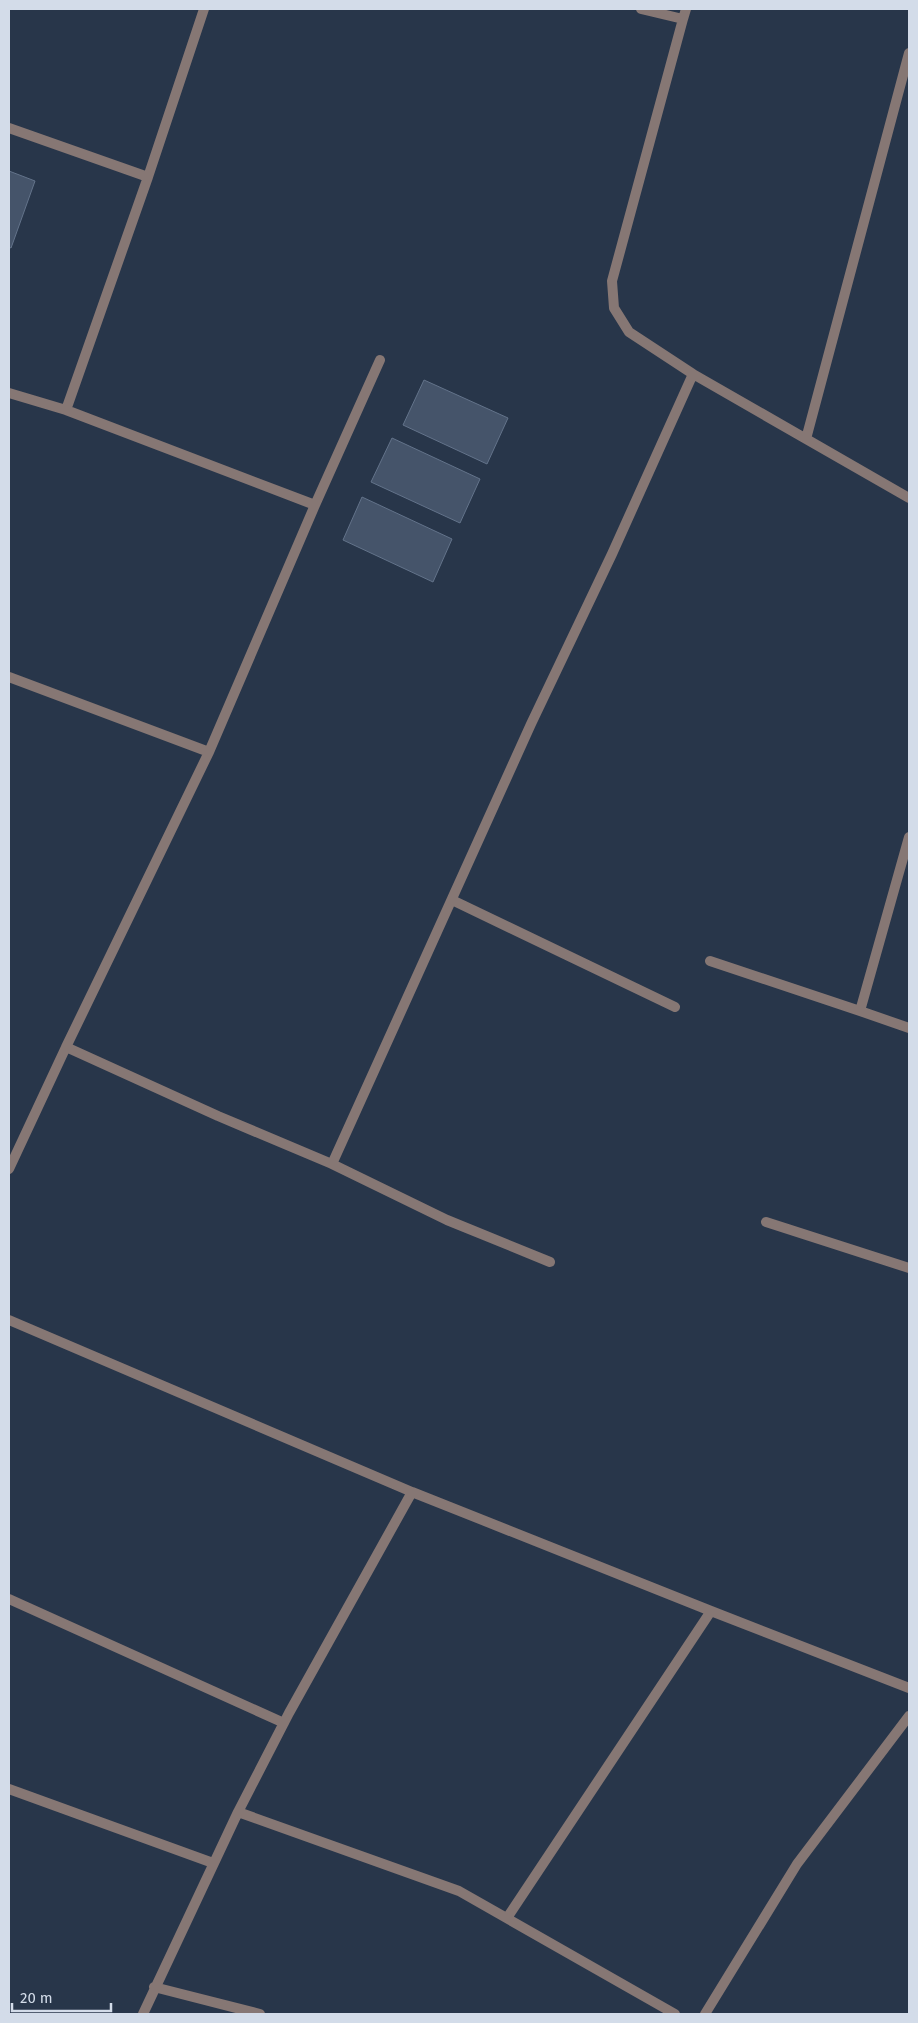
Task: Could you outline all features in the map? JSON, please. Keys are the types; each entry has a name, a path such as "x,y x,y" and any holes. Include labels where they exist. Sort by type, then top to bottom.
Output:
{"street":[{"path":"66,410 148,177 204,9"},
{"path":"641,9 685,14 612,281 614,308 629,332 693,374 909,498"},
{"path":"806,439 909,53"},
{"path":"9,128 148,177"},
{"path":"9,1169 209,752 315,505 380,360"},
{"path":"332,1164 531,724 612,554 693,374"},
{"path":"9,393 66,410 315,505"},
{"path":"9,678 209,752"},
{"path":"860,1011 909,837"},
{"path":"452,900 675,1007"},
{"path":"710,961 909,1028"},
{"path":"66,1047 218,1116 332,1164 447,1220 550,1262"},
{"path":"766,1222 909,1268"},
{"path":"9,1320 412,1492 909,1688"},
{"path":"143,2014 154,1987 238,1812 284,1722 412,1492"},
{"path":"9,1599 284,1722"},
{"path":"507,1918 710,1611"},
{"path":"705,2014 797,1864 909,1716"},
{"path":"9,1789 213,1864"},
{"path":"238,1812 459,1891 675,2014"},
{"path":"154,1987 260,2014"}],"building":[{"path":"9,171 35,181 11,248 9,247"},
{"path":"424,380 508,418 487,464 403,425"},
{"path":"392,438 480,479 460,523 371,482"},
{"path":"362,497 452,539 433,582 343,540"}]}
